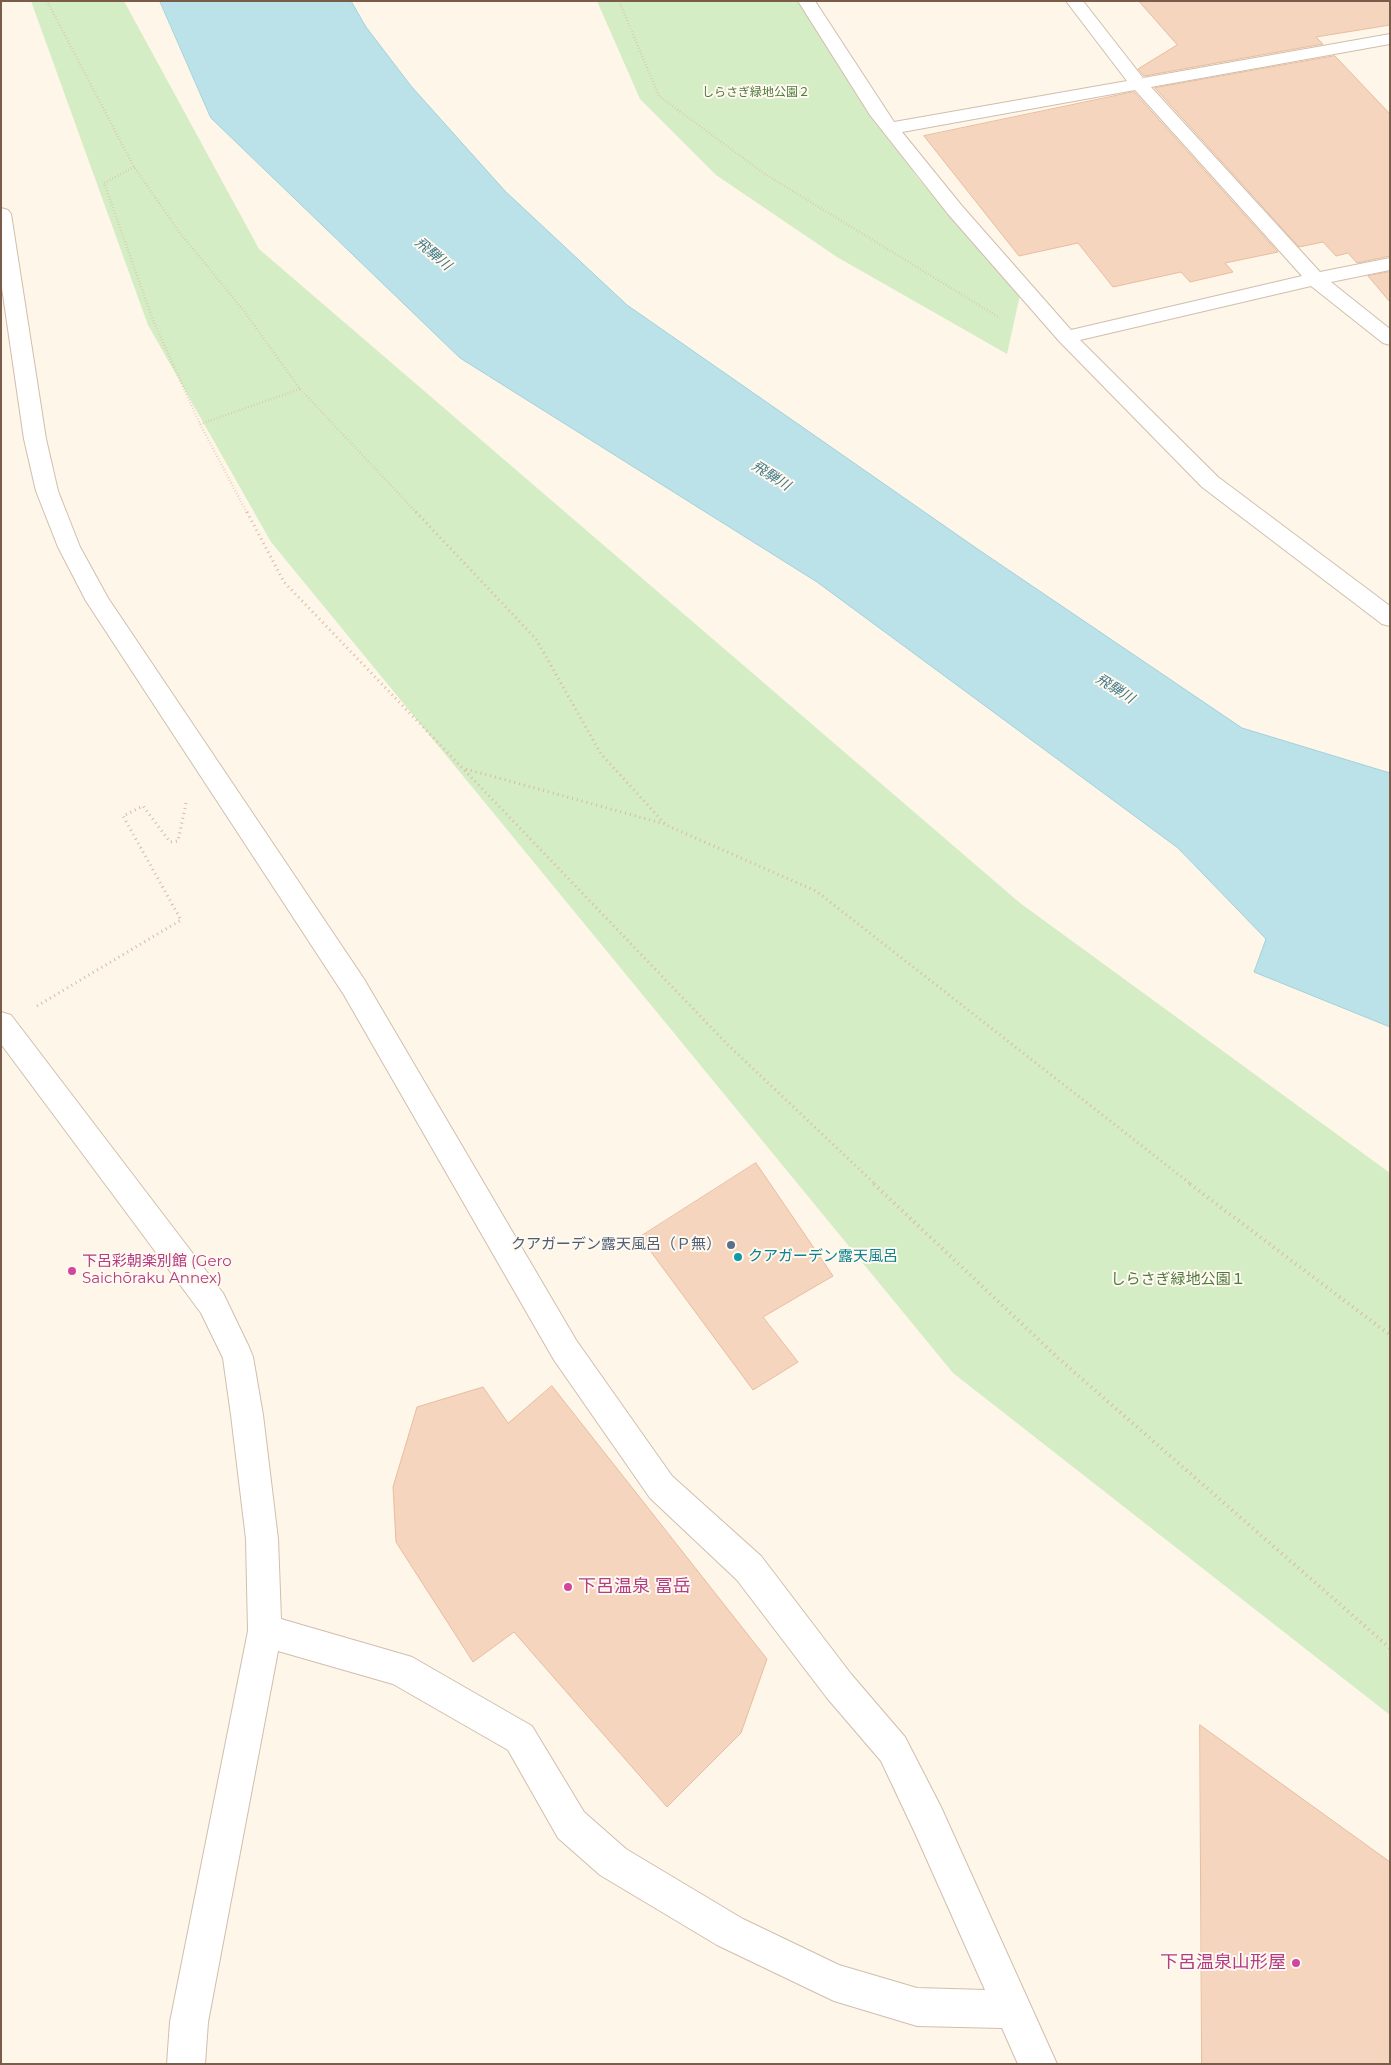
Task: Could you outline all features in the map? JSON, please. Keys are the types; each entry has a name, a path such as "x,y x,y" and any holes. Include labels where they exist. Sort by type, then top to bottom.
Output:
{"street":[{"path":"806,1 876,110 955,210 1066,337 1210,482 1390,618"},
{"path":"1074,1 1139,84 1315,279 1390,339"},
{"path":"892,128 1390,40"},
{"path":"1,214 35,439 48,491 69,547 98,601 354,987 565,1350 661,1486 749,1568 839,1686 893,1749 928,1820 1038,2064"},
{"path":"1066,337 1315,279 1390,264"},
{"path":"3,1025 212,1303 238,1357 262,1539 266,1631 189,2022 186,2064"},
{"path":"266,1631 400,1669 520,1738 571,1825 613,1862 730,1932 834,1982 917,2007 1014,2009"}],"path":[{"path":"47,1 134,167 180,233 244,311 300,389 536,640 601,754 666,825"},
{"path":"619,1 659,96 765,174 996,317 1066,337"},
{"path":"134,167 104,183 153,320 200,424 284,582 466,769 727,1044 1058,1358 1390,1648"},
{"path":"200,424 300,389"},
{"path":"466,769 666,825 816,891 1225,1211 1390,1335"},
{"path":"3,1025 181,920 123,816 143,806 170,842 178,841 189,788 214,776"}],"green space":[{"name":"しらさぎ緑地公園１","path":"31,1 124,1 259,249 1020,903 1390,1173 1390,1715 953,1373 271,542 148,325"},
{"name":"しらさぎ緑地公園２","path":"597,1 800,1 917,177 1020,295 1007,354 837,257 716,175 640,99"}],"water":[{"name":"飛騨川","path":"160,1 351,1 366,27 411,86 505,191 627,305 979,550 1242,728 1390,773 1390,1027 1254,972 1266,939 1178,848 817,582 460,358 211,118"}],"building":[{"path":"1139,1 1390,1 1390,25 1316,37 1323,44 1144,76 1138,69 1177,45"},
{"path":"1335,56 1390,114 1390,256 1357,263 1348,253 1336,256 1323,242 1299,247 1155,88"},
{"path":"1134,92 1278,252 1225,263 1233,272 1190,282 1181,272 1113,287 1078,243 1019,256 924,136"},
{"path":"1390,272 1390,302 1368,276"},
{"name":"クアガーデン露天風呂","path":"756,1163 833,1276 763,1317 798,1362 753,1390 640,1237"},
{"name":"下呂温泉 冨岳","path":"552,1386 767,1659 741,1733 667,1807 514,1632 473,1662 396,1542 393,1487 417,1407 483,1387 508,1423"},
{"name":"下呂温泉山形屋","path":"1200,1725 1390,1862 1390,2064 1202,2064"}],"place":[{"name":"クアガーデン露天風呂（Ｐ無）","path":"731,1245"},
{"name":"クアガーデン露天風呂","path":"738,1257"},
{"name":"下呂彩朝楽別館 (Gero Saichōraku Annex)","path":"72,1271"},
{"name":"下呂温泉 冨岳","path":"568,1587"},
{"name":"下呂温泉山形屋","path":"1296,1963"}]}
